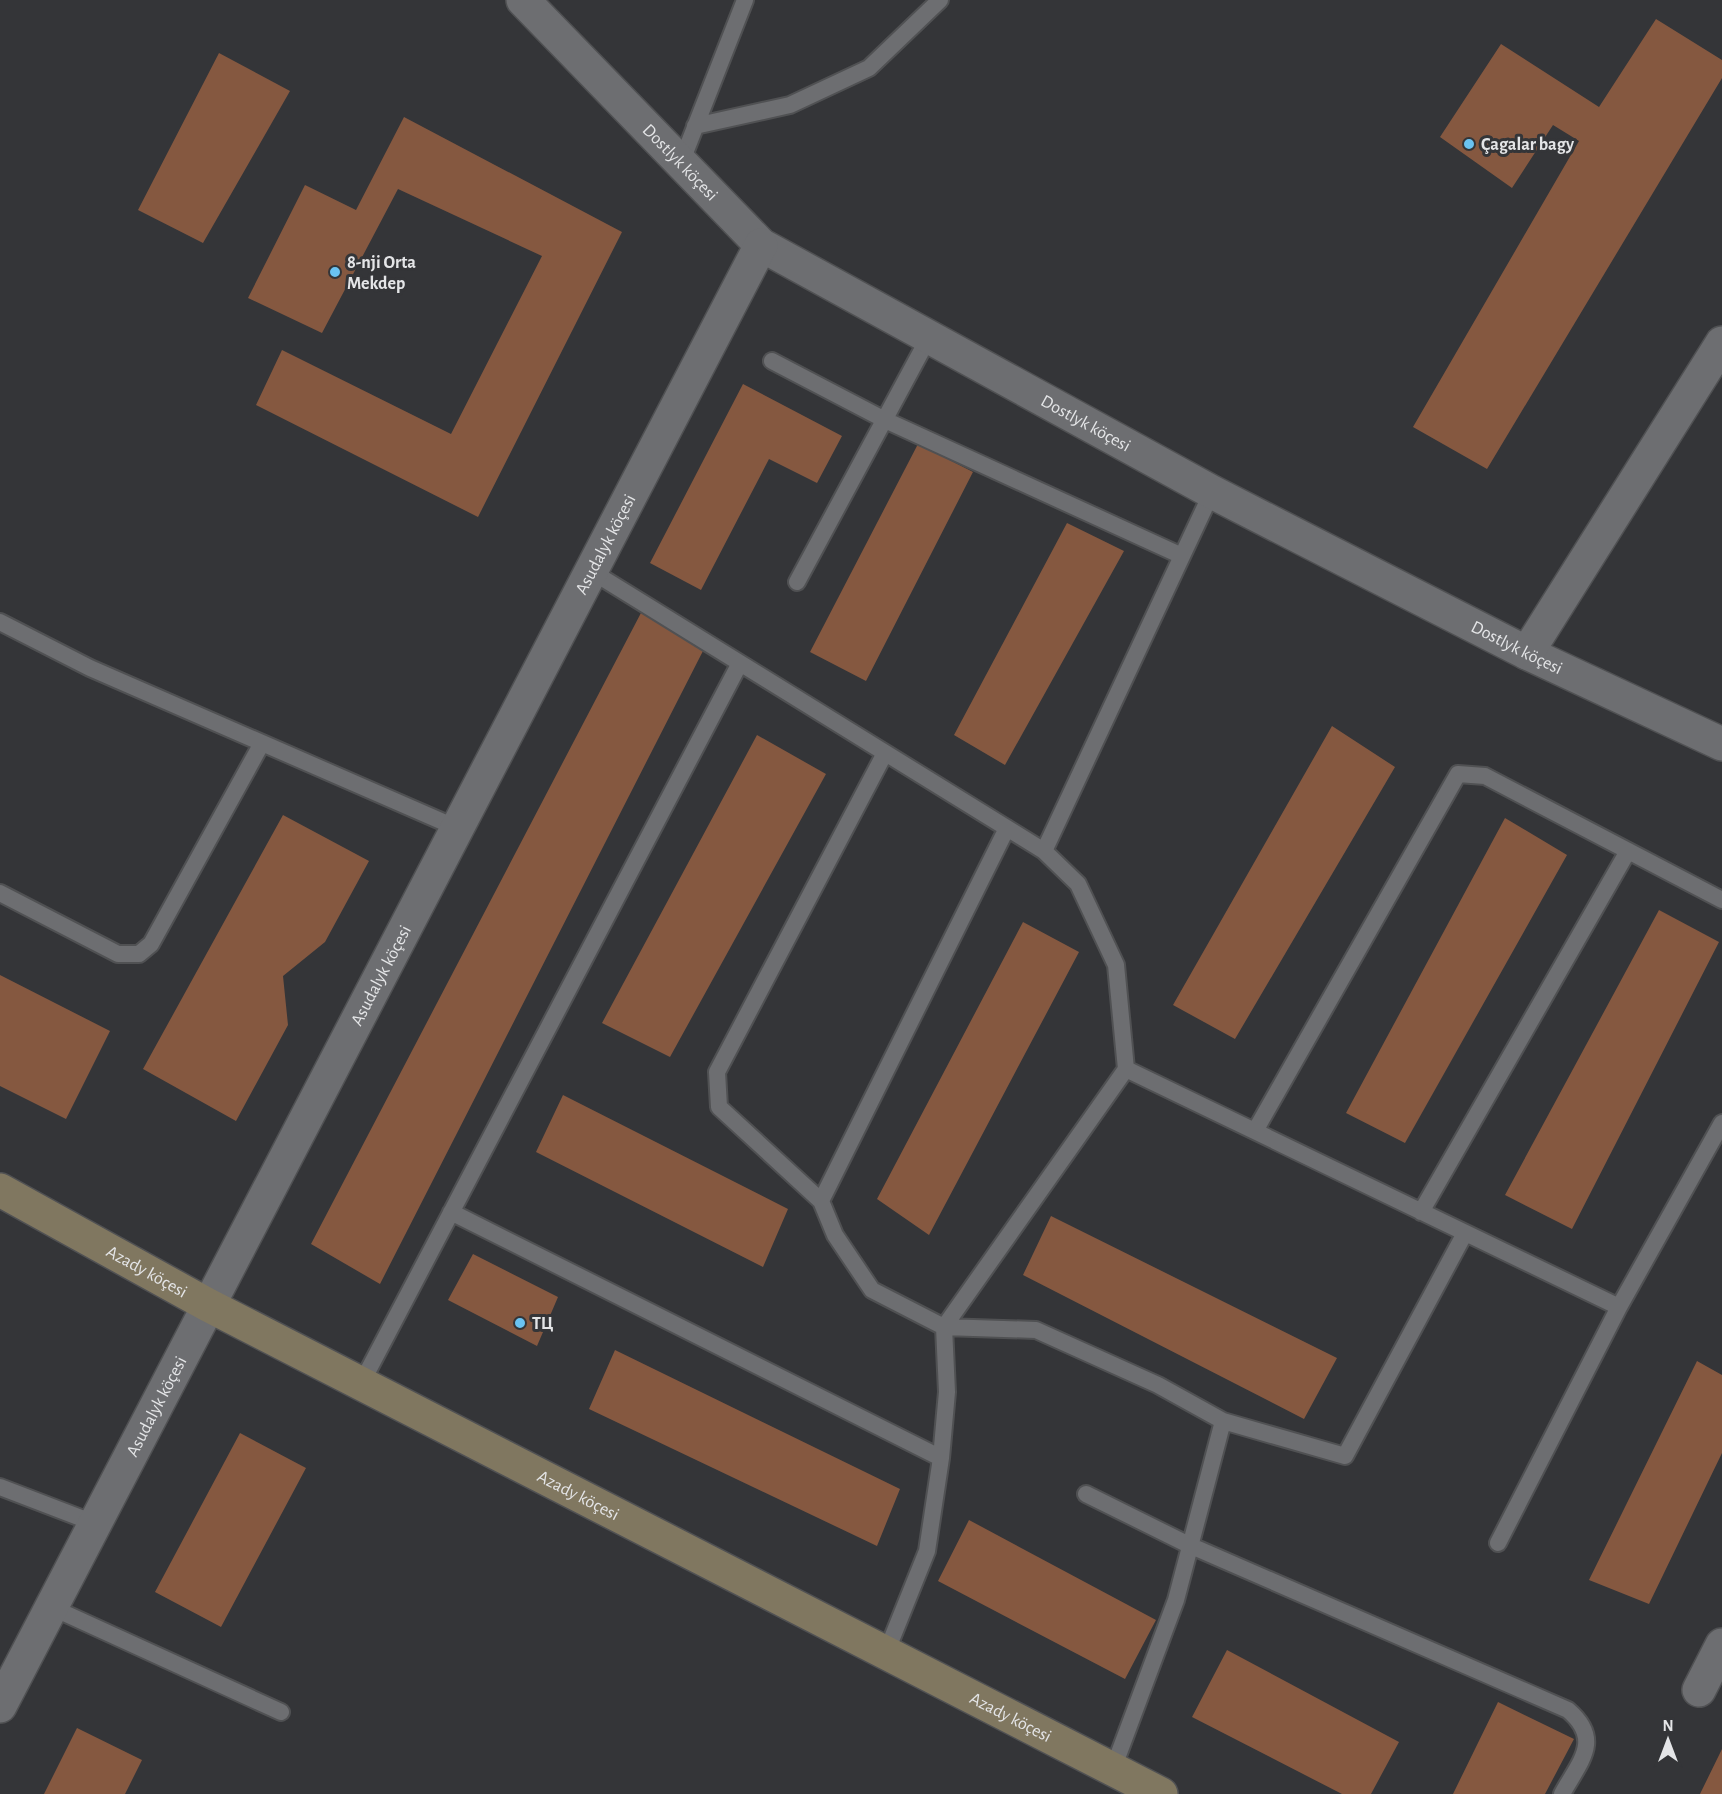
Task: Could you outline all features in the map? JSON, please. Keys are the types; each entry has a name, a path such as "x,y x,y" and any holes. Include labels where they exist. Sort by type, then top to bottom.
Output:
{"main road":[{"name":"Azady köçesi","path":"0,1190 208,1305 1161,1794"}],"street":[{"name":"Dostlyk köçesi","path":"523,0 761,245 1212,492 1527,653 1722,744"},
{"name":"Asudalyk köçesi","path":"0,1706 761,245"},
{"path":"1527,653 1722,343"},
{"path":"1699,1690 1722,1645"}],"lane":[{"path":"681,163 745,0"},
{"path":"695,126 790,105 868,68 940,0"},
{"path":"797,582 929,337"},
{"path":"772,361 885,420 1182,556"},
{"path":"1044,851 1212,492"},
{"path":"591,572 1044,851 1078,884 1116,965 1126,1069 944,1327 946,1392 941,1458 927,1551 886,1653"},
{"path":"0,622 90,668 457,828"},
{"path":"361,1384 740,663"},
{"path":"0,893 118,954 139,954 150,944 261,743"},
{"path":"885,753 717,1072 718,1107 821,1201 835,1235 872,1290 944,1327 1036,1330 1158,1384 1223,1421 1345,1456 1465,1233"},
{"path":"1255,1131 1458,774 1485,776 1722,900"},
{"path":"821,1201 1007,828"},
{"path":"1421,1212 1628,851"},
{"path":"1126,1069 1619,1307"},
{"path":"1498,1543 1619,1307 1722,1123"},
{"path":"451,1212 941,1458"},
{"path":"1113,1769 1176,1600 1223,1421"},
{"path":"0,1487 94,1523"},
{"path":"1086,1494 1189,1545 1568,1710 1579,1719 1586,1731 1587,1749 1562,1794"},
{"path":"51,1607 282,1712"}],"building":[{"path":"1656,19 1722,60 1722,78 1487,469 1413,427 1579,141 1553,125 1512,188 1440,137 1501,44 1599,107"},
{"path":"219,53 290,91 203,243 138,210"},
{"path":"404,117 622,232 478,517 256,405 282,350 451,434 542,256 398,189 322,333 248,298 305,185 356,210"},
{"path":"743,384 842,436 817,483 769,459 701,590 650,563"},
{"path":"918,444 973,472 866,681 810,652"},
{"path":"1067,523 1124,551 1005,765 954,735"},
{"path":"642,611 704,649 380,1284 311,1244"},
{"path":"1332,726 1395,767 1235,1039 1173,1005"},
{"path":"757,735 826,774 670,1057 602,1023"},
{"path":"283,815 369,861 325,942 283,976 288,1025 236,1121 143,1069"},
{"path":"1505,818 1567,855 1405,1143 1346,1113"},
{"path":"1659,910 1719,942 1572,1229 1505,1195"},
{"path":"1023,922 1079,952 929,1235 877,1199"},
{"path":"0,975 110,1031 66,1119 0,1086"},
{"path":"563,1095 788,1209 763,1267 536,1152"},
{"path":"1051,1216 1337,1358 1304,1419 1023,1275"},
{"name":"ТЦ","path":"473,1254 558,1297 537,1346 448,1300"},
{"path":"615,1350 900,1489 877,1546 589,1409"},
{"path":"1697,1361 1722,1375 1722,1453 1649,1604 1589,1580"},
{"path":"240,1433 306,1468 221,1627 155,1592"},
{"path":"969,1520 1156,1620 1125,1679 938,1581"},
{"path":"1227,1650 1399,1742 1371,1794 1342,1794 1192,1717"},
{"path":"1498,1702 1574,1739 1545,1794 1453,1794"},
{"path":"77,1728 142,1760 125,1794 44,1794"},
{"path":"1722,1749 1722,1794 1700,1794"}],"place":[{"name":"Çagalar bagy","path":"1469,144"},
{"name":"8-nji Orta Mekdep","path":"335,272"},
{"name":"ТЦ","path":"520,1323"}]}
